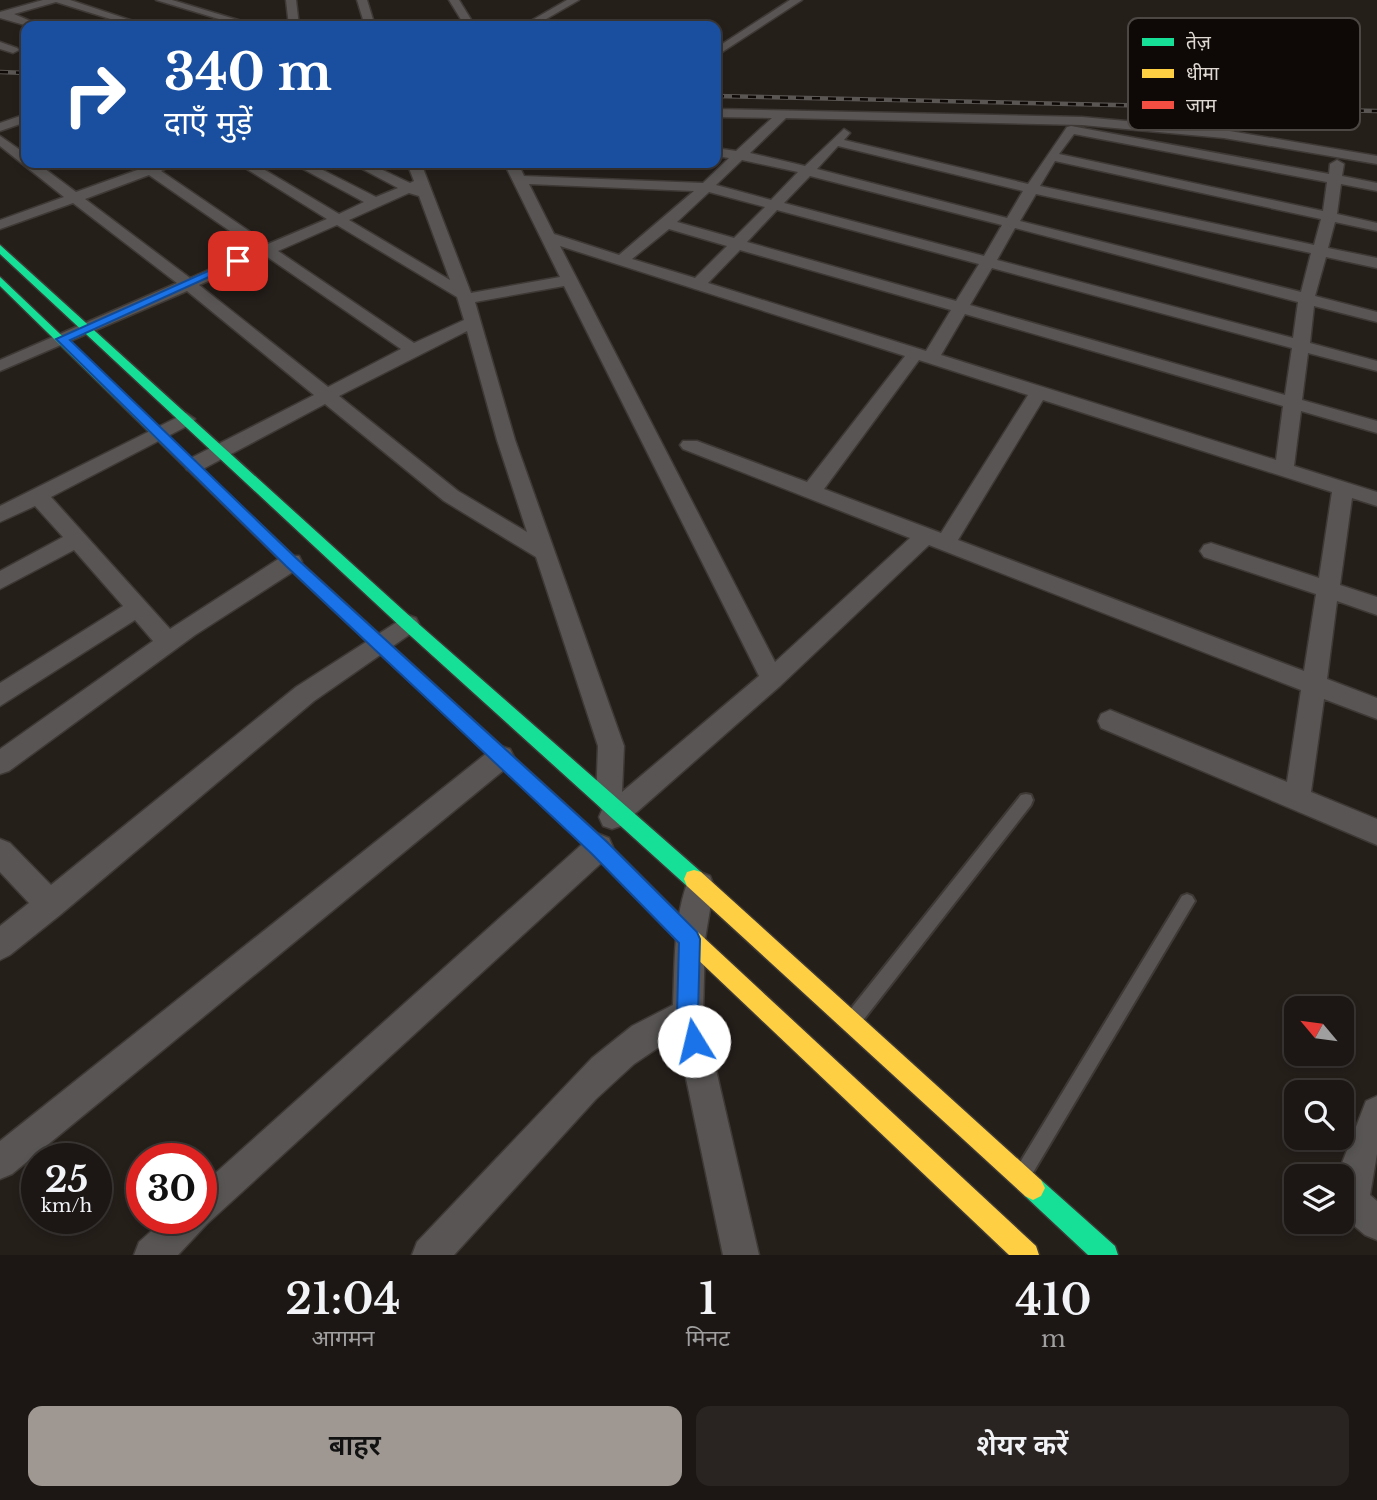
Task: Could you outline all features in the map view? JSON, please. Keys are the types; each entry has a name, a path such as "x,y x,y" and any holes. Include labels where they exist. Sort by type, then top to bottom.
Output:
{"main road":[{"path":"0,248 408,624 614,806 1017,1183 1105,1255"},
{"path":"0,280 194,465 291,562 594,842 690,939 827,1056 996,1217 1027,1255"}],"street":[{"path":"3,12 56,0 126,21"},
{"path":"161,0 235,21"},
{"path":"362,0 368,21"},
{"path":"454,0 467,21"},
{"path":"536,21 574,0"},
{"path":"721,50 797,0"},
{"path":"288,3 293,21"},
{"path":"3,12 25,21"},
{"path":"0,45 13,51"},
{"path":"721,113 1094,122 1128,125"},
{"path":"620,261 667,224 782,116"},
{"path":"696,286 809,172 858,117"},
{"path":"0,127 21,120"},
{"path":"811,491 961,305 1068,132 1078,130 1377,187"},
{"path":"1181,130 1224,134 1377,160"},
{"path":"0,140 21,156"},
{"path":"836,142 1033,189 1377,263"},
{"path":"721,152 740,154 1377,317"},
{"path":"1284,470 1307,298 1329,217 1338,154"},
{"path":"1051,156 1377,227"},
{"path":"36,168 188,284 451,496 545,553"},
{"path":"0,225 74,198 141,168"},
{"path":"148,168 413,350"},
{"path":"252,168 464,297 570,280"},
{"path":"309,168 374,202"},
{"path":"370,168 418,189"},
{"path":"415,168 418,189 464,297 506,440 611,746 614,806"},
{"path":"515,171 707,187 986,264 1377,366"},
{"path":"515,171 655,454 772,679"},
{"path":"0,366 374,202 418,189"},
{"path":"667,224 961,305 1377,427"},
{"path":"550,238 1377,499"},
{"path":"194,465 472,322"},
{"path":"217,1194 594,842 614,806 772,679 935,540 1038,393"},
{"path":"0,515 186,419"},
{"path":"690,445 1377,709"},
{"path":"1297,799 1343,488"},
{"path":"37,495 169,643"},
{"path":"0,581 77,539"},
{"path":"1211,551 1377,606"},
{"path":"0,763 169,643 291,562"},
{"path":"0,696 138,607"},
{"path":"0,945 305,694 408,624"},
{"path":"1110,721 1377,832"},
{"path":"0,1162 501,757"},
{"path":"0,852 50,905"},
{"path":"700,886 690,939 688,1014 741,1255"},
{"path":"430,1255 576,1095 621,1054 660,1024 688,1014"},
{"path":"1377,1112 1353,1179 1352,1196 1357,1208 1377,1223"},
{"path":"152,1255 175,1234"}],"lane":[{"path":"848,1027 1026,800"},
{"path":"1017,1183 1187,901"}],"railway":[{"path":"0,72 21,73"},
{"path":"721,96 1128,105"},
{"path":"1360,111 1377,111"}],"traffic: fast":[{"path":"0,248 408,624 694,879"},
{"path":"0,280 291,562 464,722"},
{"path":"1033,1188 1106,1255"}],"traffic: slow":[{"path":"694,879 1033,1188"},
{"path":"680,929 1027,1255"}],"traffic: jam":[{"path":"464,722 599,847 680,929"}],"route":[{"path":"238,261 62,339 291,562 599,847 690,939 688,1014 694,1041"}]}
